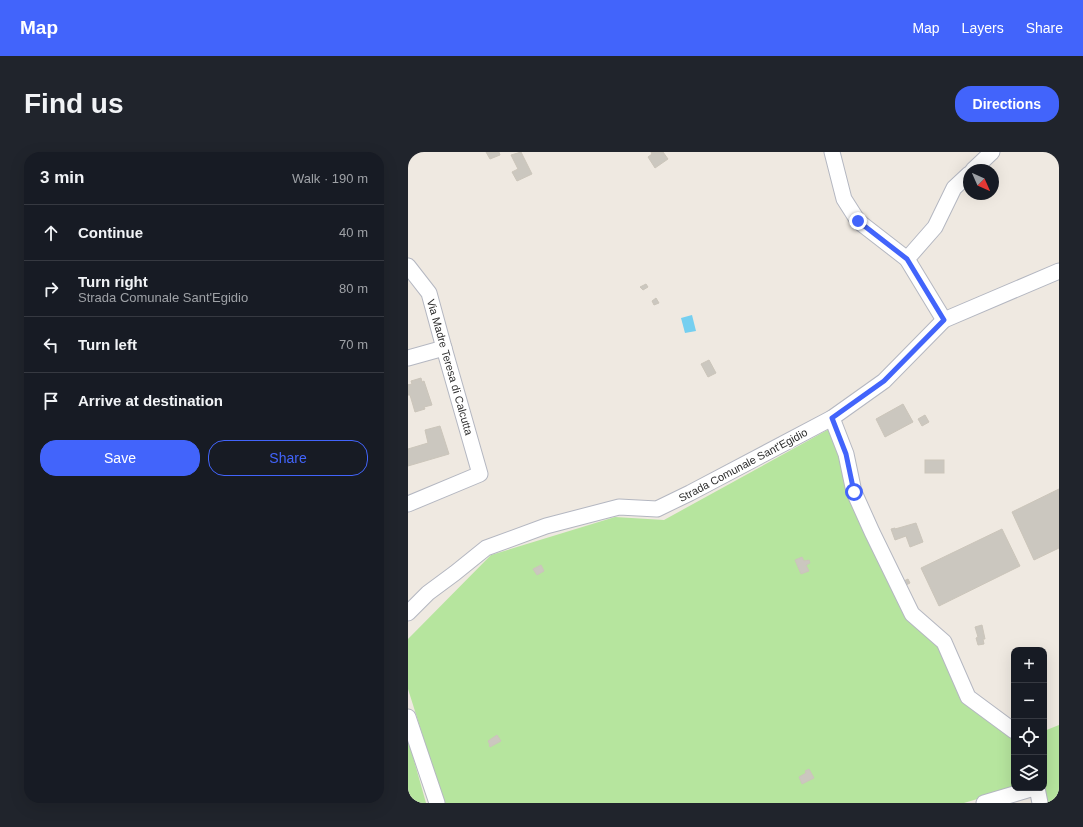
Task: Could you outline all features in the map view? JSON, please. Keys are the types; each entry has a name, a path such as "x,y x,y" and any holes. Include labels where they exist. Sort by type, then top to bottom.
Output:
{"street":[{"path":"832,152 844,199 858,221 907,259 944,320"},
{"path":"979,164 992,152"},
{"path":"907,259 935,227 954,188 963,180"},
{"name":"Via Madre Teresa di Calcutta","path":"408,266 429,293 480,474 408,504"},
{"name":"Strada Comunale Sant'Egidio","path":"408,613 428,593 486,548 546,526 619,507 657,509 690,493 832,418 884,381 944,320 1059,271"},
{"path":"408,358 444,348"},
{"path":"832,418 846,454 854,492 912,614 944,642 968,697 1011,729"},
{"path":"408,717 437,803"},
{"path":"984,803 1026,791"},
{"path":"1037,791 1040,803"}],"green space":[{"path":"831,428 848,492 939,647 964,703 1011,737 1011,789 964,803 444,803 408,689 408,639 491,555 615,517 664,520"},
{"path":"1059,725 1059,803 1047,803 1045,791 1047,791 1047,730"},
{"path":"408,739 426,803 408,803"}],"water":[{"path":"692,315 696,331 685,333 681,318"}],"building":[{"path":"486,152 499,152 500,155 490,159"},
{"path":"521,152 532,174 517,181 512,172 518,169 511,155"},
{"path":"651,152 663,152 668,159 655,168 648,157 652,154"},
{"path":"646,284 648,287 643,290 640,287"},
{"path":"656,298 659,303 654,305 652,301"},
{"path":"709,360 716,373 708,377 701,364"},
{"path":"421,378 422,382 424,381 432,405 415,412 410,395 408,395 408,385 412,384 411,381"},
{"path":"903,404 913,422 885,437 876,419"},
{"path":"925,415 929,422 922,426 918,419"},
{"path":"440,426 449,454 408,466 408,449 428,443 425,430"},
{"path":"925,460 944,460 944,473 925,473"},
{"path":"1059,489 1059,548 1034,560 1012,512"},
{"path":"916,523 923,542 910,547 906,536 895,540 891,529"},
{"path":"1002,529 1020,566 939,606 921,568"},
{"path":"802,557 804,561 809,560 810,563 806,565 809,571 801,574 795,560"},
{"path":"541,565 544,571 537,575 533,569"},
{"path":"908,579 910,583 906,585 904,581"},
{"path":"982,625 985,639 983,639 984,644 978,645 976,638 978,637 975,627"},
{"path":"497,735 501,741 490,747 488,741"},
{"path":"809,769 814,778 802,784 799,777 806,773 805,771"}],"route":[{"path":"854,492 846,454 832,418 884,381 944,320 907,259 858,221"}]}
